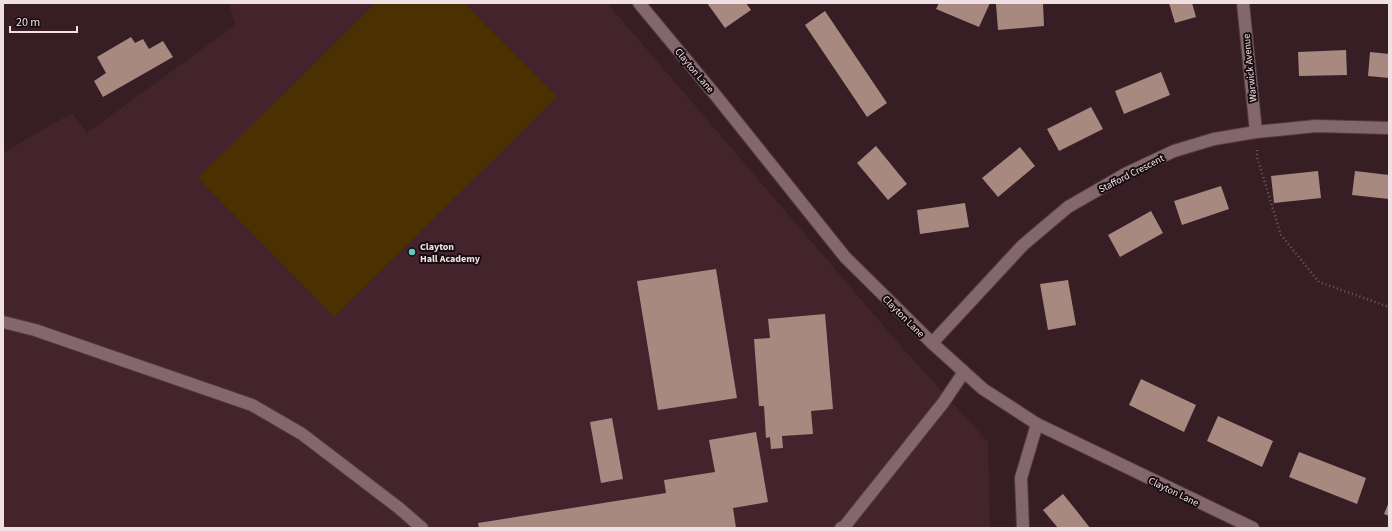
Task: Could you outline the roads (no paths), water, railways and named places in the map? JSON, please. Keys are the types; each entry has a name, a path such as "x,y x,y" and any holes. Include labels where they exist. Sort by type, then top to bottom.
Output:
{"street":[{"name":"Clayton Lane","path":"639,3 717,97 845,257 932,344 983,389 1037,424 1253,528"},
{"name":"Warwick Avenue","path":"1243,3 1256,132"},
{"name":"Stafford Crescent","path":"932,344 1023,245 1068,207 1127,173 1174,151 1214,139 1256,132 1316,126 1389,128"},
{"path":"3,322 35,330 252,405 302,434 400,508 422,528"},
{"path":"841,528 849,521 943,403 964,372"},
{"path":"1023,528 1021,478 1037,424"}],"place":[{"name":"Clayton Hall Academy","path":"412,252"}]}
